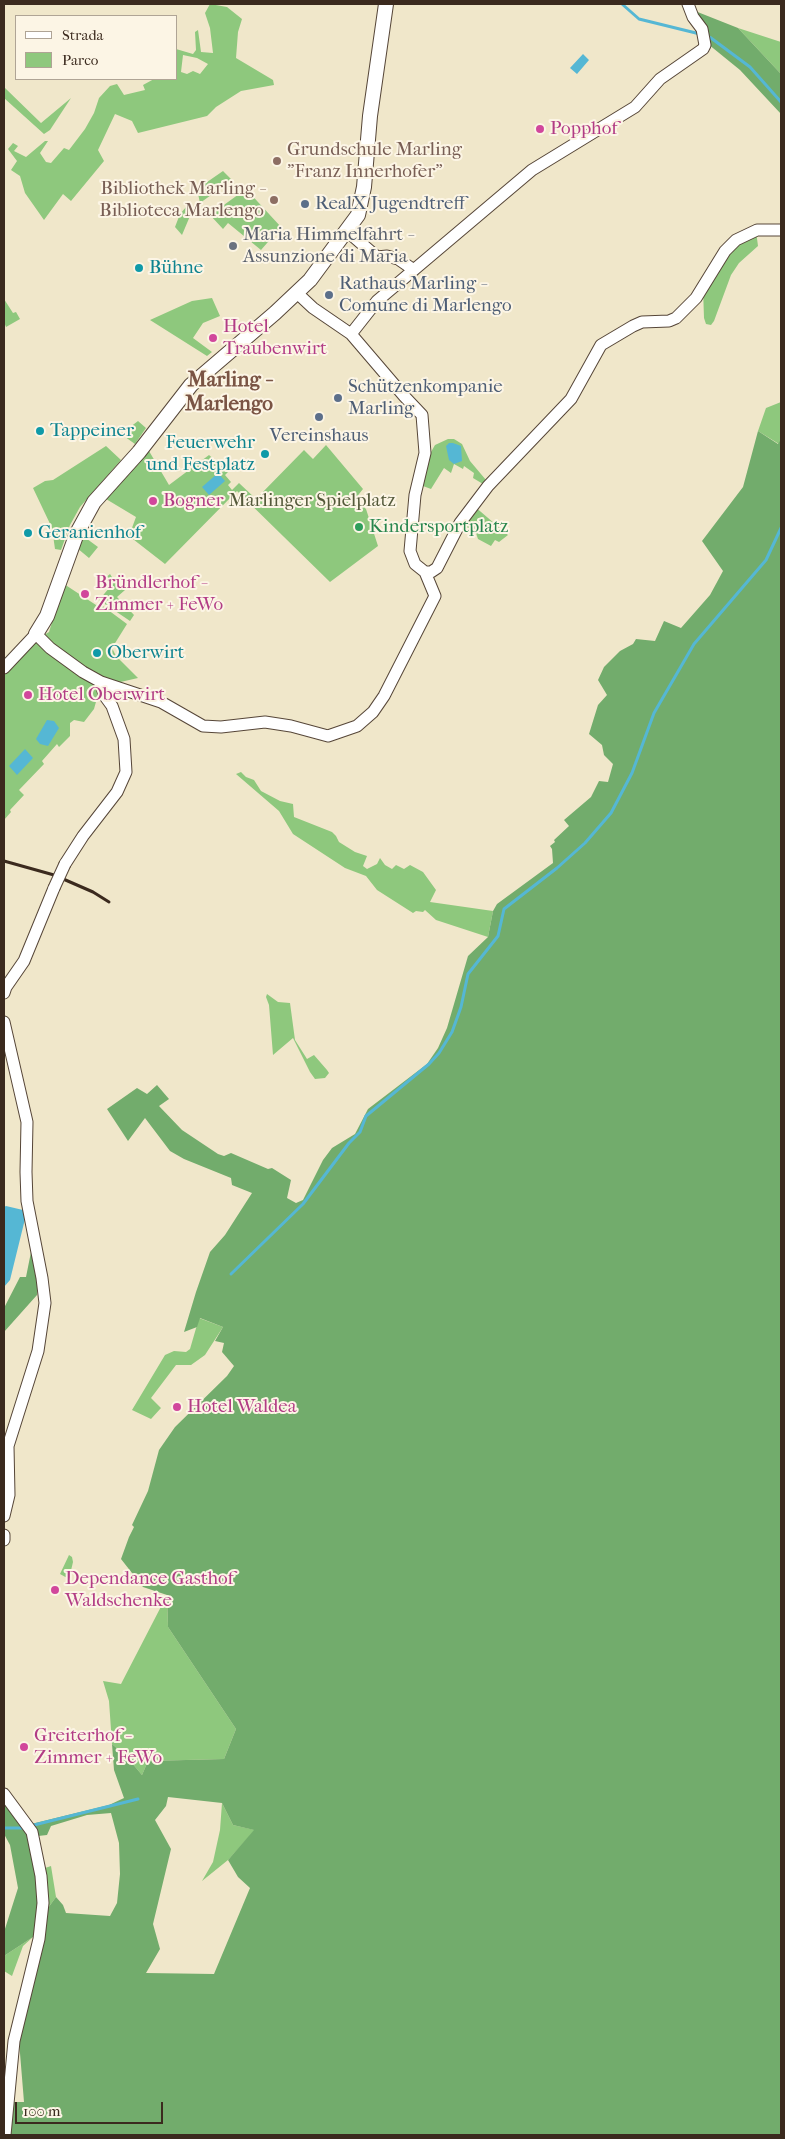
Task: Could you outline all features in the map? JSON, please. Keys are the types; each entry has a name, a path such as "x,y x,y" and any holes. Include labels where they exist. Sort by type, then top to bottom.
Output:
{"street":[{"path":"4,668 36,634 47,616 77,533 94,502 139,452 191,385 297,294 358,215 364,187 370,116 386,4"},
{"path":"351,334 377,301 532,170 635,107 665,76 703,49 703,34 688,4"},
{"path":"425,572 431,572 437,568 460,524 488,486 571,399 601,345 642,322 669,321 676,318 696,298 725,251 736,240 757,230 781,230"},
{"path":"347,231 377,257 398,258 414,270"},
{"path":"36,634 64,659 102,682 161,702 202,726 222,727 265,722 328,736 358,726 373,712 388,688 435,596 425,572 416,564 410,552 415,495 425,453 422,415 351,334 313,308 297,294"},
{"path":"4,993 6,986 24,961 65,864 83,836 117,792 126,772 124,739 112,706 104,695 102,682"},
{"path":"4,1022 27,1122 27,1200 45,1297 38,1351 8,1446 9,1495 4,1516"},
{"path":"4,1535 4,1540"},
{"path":"4,1794 32,1832 41,1876 43,1903 39,1939 14,2041 5,2135"}],"green space":[{"path":"210,4 227,7 242,19 238,32 236,58 273,80 274,85 241,91 216,107 207,116 138,133 132,121 115,114 98,150 104,161 71,201 63,194 44,220 25,193 20,176 11,170 17,161 8,149 13,143 18,146 14,151 26,157 45,141 48,141 40,153 46,162 51,163 64,148 69,150 85,129 94,113 99,98 110,86 117,84 124,95 145,90 143,85 152,80 178,80 178,50 193,54 196,50 195,32 198,30 201,52 213,53 210,28 205,13","holes":["183,55 197,58 208,64 200,74 193,71 187,74 181,72"]},
{"path":"690,9 738,28 781,74 781,114 740,70 708,44"},
{"path":"738,28 781,42 781,74"},
{"path":"4,87 41,123 71,98 50,130 44,134 4,98"},
{"path":"223,171 232,180 200,203 197,189"},
{"path":"246,189 281,227 261,250 228,223 223,229 210,215"},
{"path":"187,206 196,208 190,216 182,235 175,227 180,214"},
{"path":"756,231 758,246 739,263 731,275 714,321 711,325 706,324 703,288 725,251"},
{"path":"212,298 220,316 203,323 193,338 212,352 207,356 150,320 192,301"},
{"path":"4,299 13,313 16,312 20,319 6,327 4,322"},
{"path":"781,402 781,439 779,444 758,431 766,408"},
{"path":"138,421 146,428 135,444 121,434"},
{"path":"758,431 778,444 781,439 781,2135 8,2135 13,2102 24,2102 19,2041 48,1908 56,1897 63,1905 66,1913 110,1916 117,1903 120,1874 119,1843 111,1813 87,1815 51,1826 47,1835 38,1836 35,1853 39,1935 4,1956 4,1932 18,1888 10,1845 4,1834 4,1799 31,1824 109,1805 124,1798 114,1770 112,1744 127,1757 142,1775 148,1761 224,1759 236,1729 168,1627 167,1595 143,1587 121,1559 134,1527 132,1525 148,1491 159,1450 175,1427 227,1376 234,1366 222,1352 224,1343 215,1341 223,1327 200,1318 197,1327 184,1332 210,1252 225,1235 252,1193 232,1185 231,1178 184,1159 170,1151 145,1118 128,1141 107,1109 137,1088 147,1094 157,1085 169,1099 159,1106 182,1130 218,1154 224,1156 231,1153 268,1169 272,1168 291,1180 287,1198 296,1203 303,1200 323,1160 332,1148 355,1134 368,1109 427,1064 438,1048 447,1028 468,956 488,937 493,911 497,904 553,863 550,846 569,826 564,820 591,797 599,781 608,782 613,764 604,755 602,745 589,734 598,705 607,695 598,680 604,667 620,651 633,644 636,639 655,641 664,621 681,628 710,595 723,571 702,541 743,487","holes":["168,1797 222,1803 233,1825 254,1830 228,1860 238,1877 250,1888 214,1974 146,1973 160,1949 153,1924 171,1849 155,1820 166,1806"]},
{"path":"448,439 454,439 462,444 470,461 486,480 483,484 473,478 474,473 464,466 463,469 454,464 451,473 444,468 431,489 423,486 427,459 435,445"},
{"name":"Marlinger Spielplatz","path":"326,445 363,489 355,499 366,509 378,546 330,582 237,491 165,564 129,536 136,517 106,499 149,451 169,485 209,455 228,472 225,475 231,482 228,485 232,490 239,483 256,499 304,450 313,459"},
{"path":"106,446 121,460 80,507 70,525 61,550 55,549 52,528 33,488 45,481 53,480"},
{"path":"474,506 508,535 499,542 495,540 491,546 478,539 476,533 460,523"},
{"path":"83,536 98,547 89,558 77,548"},
{"path":"110,574 115,582 125,590 117,597 134,615 130,621 99,600 110,587 103,580"},
{"path":"64,584 96,605 100,604 127,624 112,648 116,656 138,678 116,683 99,691 94,709 84,722 74,720 70,723 70,736 59,747 57,744 42,761 44,764 19,790 24,795 10,810 11,812 4,820 4,671 32,642 49,632"},
{"path":"241,772 246,777 254,780 261,791 280,801 293,804 294,817 332,832 339,842 355,852 367,856 363,866 367,869 377,864 380,858 385,865 392,869 396,865 404,869 410,865 423,872 436,890 430,902 493,911 488,937 436,920 425,910 413,913 377,890 366,876 345,868 293,834 279,811 236,774"},
{"path":"267,994 278,1002 290,1003 295,1040 307,1059 314,1055 327,1070 329,1073 325,1078 315,1079 293,1038 273,1055"},
{"path":"30,1228 38,1278 37,1295 4,1332 4,1308 20,1277 26,1277 31,1252"},
{"path":"199,1318 223,1327 205,1355 191,1365 176,1365 151,1398 161,1408 151,1419 132,1410 165,1355 174,1351 186,1352 190,1349"},
{"path":"69,1555 72,1557 73,1562 69,1579 60,1574"},
{"path":"167,1595 168,1627 236,1729 224,1759 148,1761 142,1775 127,1757 112,1744 109,1701 103,1681 121,1684"},
{"path":"222,1803 233,1825 255,1830 228,1860 202,1881 213,1862 220,1830"},
{"path":"51,1866 56,1897 48,1908 43,1903 39,1870"},
{"path":"33,1937 23,1946 12,1976 4,1971 4,1956"}],"water":[{"path":"583,54 589,60 577,74 570,68"},
{"path":"449,443 461,446 462,461 454,464 449,460 446,446"},
{"path":"218,473 225,481 209,495 202,487"},
{"path":"47,720 54,721 59,728 48,746 40,744 36,739"},
{"path":"25,749 33,758 17,775 9,766"},
{"path":"4,1207 23,1210 25,1219 10,1280 4,1287"}],"waterway":[{"path":"622,4 639,19 700,34"},
{"path":"706,36 750,67 781,102"},
{"path":"231,1274 303,1204 349,1143 360,1132 366,1116 429,1064 439,1053 452,1032 461,1007 468,974 498,936 504,909 557,868 585,843 611,813 632,773 654,713 694,644 766,560 781,528"},
{"path":"4,1828 22,1828 138,1799"}],"railway":[{"path":"4,861 54,875 93,892 109,902"}],"place":[{"name":"Popphof","path":"540,129"},
{"name":"Grundschule Marling \"Franz Innerhofer\"","path":"277,161"},
{"name":"Bibliothek Marling - Biblioteca Marlengo","path":"274,200"},
{"name":"RealX Jugendtreff","path":"305,204"},
{"name":"Maria Himmelfahrt - Assunzione di Maria","path":"233,246"},
{"name":"Bühne","path":"139,268"},
{"name":"Rathaus Marling - Comune di Marlengo","path":"329,295"},
{"name":"Hotel Traubenwirt","path":"213,338"},
{"name":"Schützenkompanie Marling","path":"338,398"},
{"name":"Vereinshaus","path":"319,417"},
{"name":"Tappeiner","path":"40,431"},
{"name":"Feuerwehr und Festplatz","path":"265,454"},
{"name":"Bogner","path":"153,501"},
{"name":"Kindersportplatz","path":"359,527"},
{"name":"Geranienhof","path":"28,533"},
{"name":"Bründlerhof - Zimmer + FeWo","path":"85,594"},
{"name":"Oberwirt","path":"97,653"},
{"name":"Hotel Oberwirt","path":"28,695"},
{"name":"Hotel Waldea","path":"177,1407"},
{"name":"Dependance Gasthof Waldschenke","path":"55,1590"},
{"name":"Greiterhof - Zimmer + FeWo","path":"24,1747"}],"district":[{"name":"Marling - Marlengo","path":"229,393"}]}
